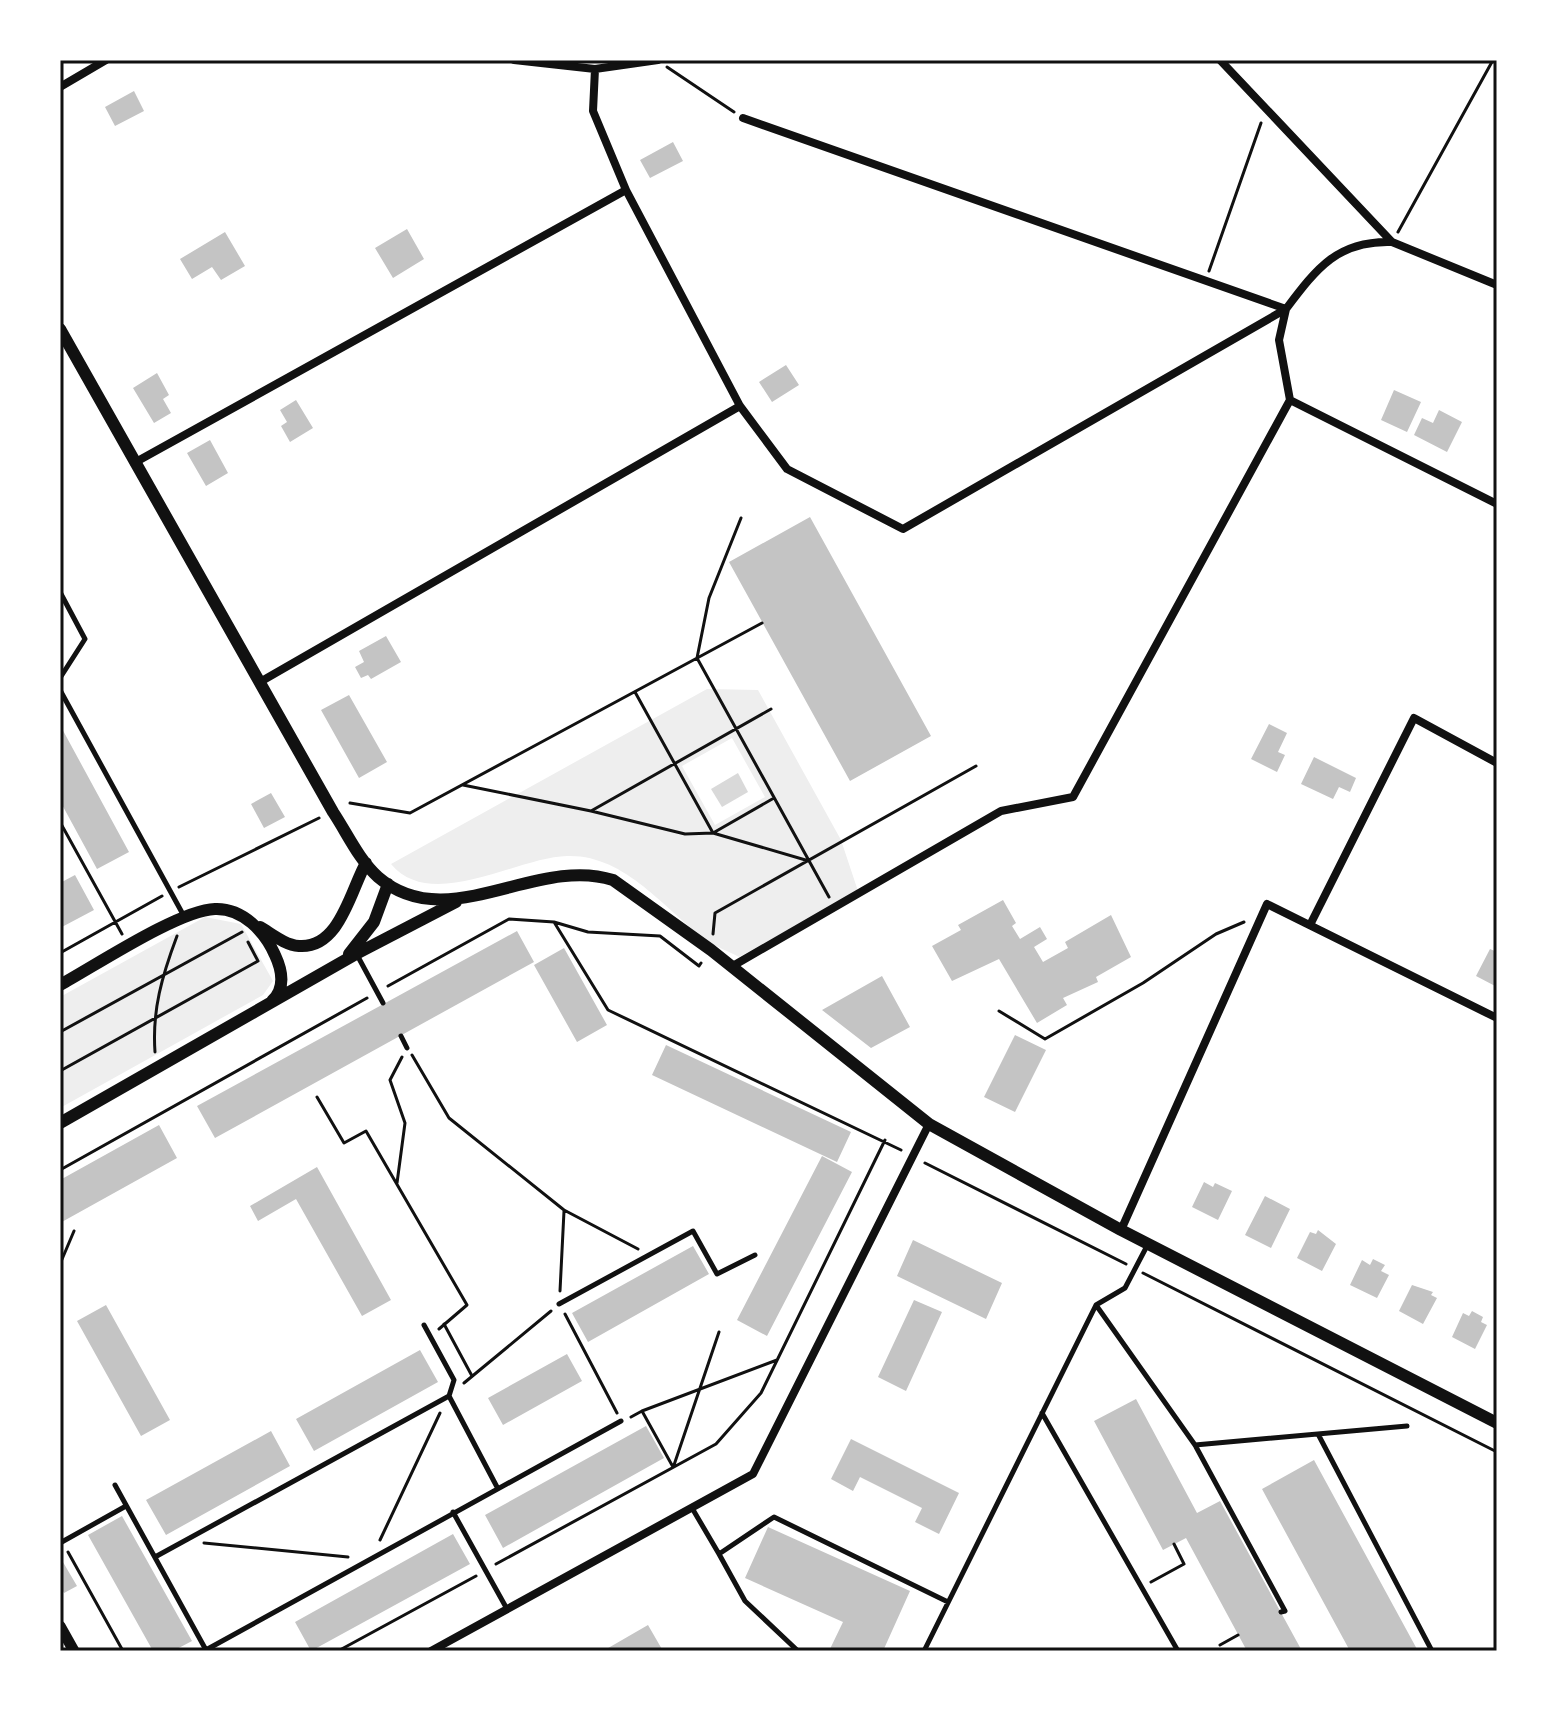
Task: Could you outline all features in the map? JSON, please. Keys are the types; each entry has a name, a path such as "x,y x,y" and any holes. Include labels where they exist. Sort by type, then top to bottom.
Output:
{"main road":[{"path":"60,329 134,463 366,863 388,884 424,898 466,897 562,874 597,875 631,890 929,1124 1121,1230 1497,1423"},
{"path":"60,985 185,918 214,909 228,910 286,943 301,946 323,939 345,912 366,863"},
{"path":"355,952 374,922 388,884"},
{"path":"60,1123 340,964 355,952 466,897"},
{"path":"253,923 274,952 281,970 277,997 264,1008"}],"street":[{"path":"60,87 106,60"},
{"path":"514,60 595,69 658,60"},
{"path":"1220,60 1392,242"},
{"path":"595,69 593,111 626,190 740,406 787,469 903,529 1286,309 1304,286 1343,251 1363,241 1392,242 1497,285"},
{"path":"743,118 1207,278 1286,309"},
{"path":"134,463 626,190"},
{"path":"731,967 1001,811 1073,797 1290,400 1279,340 1286,309"},
{"path":"1290,400 1497,504"},
{"path":"260,682 740,406"},
{"path":"1310,925 1414,718 1497,763"},
{"path":"1121,1230 1267,904 1497,1018"},
{"path":"431,1651 753,1474 929,1124"},
{"path":"60,1626 74,1651"}],"lane":[{"path":"60,592 85,639 60,678"},
{"path":"60,690 185,918"},
{"path":"355,952 383,1003"},
{"path":"401,1036 407,1048"},
{"path":"559,1304 693,1231 717,1274 755,1255"},
{"path":"924,1651 1096,1305 1125,1288 1148,1244"},
{"path":"1096,1305 1195,1445 1285,1611 1281,1612"},
{"path":"155,1557 449,1396 454,1380 424,1325"},
{"path":"449,1396 497,1487"},
{"path":"1042,1413 1178,1651"},
{"path":"115,1485 205,1650 621,1421"},
{"path":"1195,1445 1407,1426"},
{"path":"1318,1434 1432,1651"},
{"path":"61,1543 126,1506"},
{"path":"692,1508 745,1601 798,1651"},
{"path":"453,1512 507,1609"},
{"path":"719,1554 774,1517 948,1602"}],"path":[{"path":"658,60 743,118"},
{"path":"1392,242 1493,60"},
{"path":"1207,278 1266,112"},
{"path":"741,518 709,598 697,658 836,909"},
{"path":"350,803 410,813 762,623"},
{"path":"635,692 713,833"},
{"path":"591,811 771,709"},
{"path":"60,1170 509,919 554,922 588,932 660,936 699,966 711,950 715,913 976,766"},
{"path":"463,785 685,834 713,833 809,861"},
{"path":"713,833 774,798"},
{"path":"60,953 171,891 320,818"},
{"path":"60,822 130,947"},
{"path":"999,1011 1045,1039 1143,983 1216,934 1256,916 1267,904"},
{"path":"157,1069 152,1019 162,976 185,918"},
{"path":"554,922 608,1010 885,1140 1497,1452"},
{"path":"60,1032 242,932 258,961 60,1071"},
{"path":"397,1183 405,1123 390,1080 407,1048"},
{"path":"407,1048 449,1118 564,1210 649,1255"},
{"path":"317,1097 344,1143 366,1131 467,1305 430,1337"},
{"path":"338,1651 716,1444 761,1393 885,1140"},
{"path":"564,1210 559,1304 621,1421 777,1360"},
{"path":"60,1264 74,1231"},
{"path":"185,1541 370,1559 449,1396 559,1304"},
{"path":"444,1324 472,1376"},
{"path":"673,1467 719,1332"},
{"path":"642,1411 673,1467"},
{"path":"61,1543 123,1651"},
{"path":"1142,1588 1184,1564 1174,1544"},
{"path":"1209,1651 1238,1635"}],"shaded area":[{"path":"707,689 758,690 841,840 858,891 739,957 706,940 625,874 588,858 567,856 547,859 476,879 429,884 408,878 391,864","holes":["732,738 765,797 715,825 682,766"]},
{"path":"738,773 748,792 722,807 711,789"},
{"path":"205,917 241,924 273,981 263,995 60,1108 60,997"}],"building":[{"path":"134,91 144,111 115,126 105,107"},
{"path":"673,142 683,161 650,178 640,160"},
{"path":"407,229 424,259 393,278 375,248"},
{"path":"225,232 245,266 221,280 212,267 192,279 180,259"},
{"path":"786,365 799,385 772,402 759,382"},
{"path":"157,373 169,395 163,399 171,413 154,423 133,388"},
{"path":"1394,390 1421,402 1407,432 1381,420"},
{"path":"296,400 313,428 290,442 281,426 287,422 280,410"},
{"path":"1439,410 1462,422 1447,452 1414,435 1422,418 1433,423"},
{"path":"210,440 228,473 206,486 187,453"},
{"path":"810,517 931,736 850,781 729,562"},
{"path":"386,636 401,662 371,679 368,675 361,678 355,667 364,662 359,651"},
{"path":"349,695 387,762 359,778 321,710"},
{"path":"1269,724 1287,733 1278,752 1285,755 1277,772 1251,759"},
{"path":"60,725 129,852 97,869 60,801"},
{"path":"1314,757 1356,778 1350,792 1339,787 1333,799 1301,784"},
{"path":"271,793 285,817 264,828 251,804"},
{"path":"75,875 94,910 60,928 60,883"},
{"path":"1003,900 1016,923 1012,926 1020,939 1040,927 1047,939 1034,947 1043,962 1068,948 1065,942 1111,915 1131,957 1096,977 1098,982 1063,998 1067,1005 1037,1023 999,959 952,981 932,946 961,930 958,925"},
{"path":"517,931 534,962 215,1138 197,1106"},
{"path":"564,948 607,1025 577,1042 534,965"},
{"path":"1490,949 1497,952 1497,987 1476,976"},
{"path":"882,976 910,1027 871,1048 822,1010"},
{"path":"1015,1035 1046,1050 1015,1112 984,1097"},
{"path":"666,1045 851,1132 837,1162 652,1075"},
{"path":"159,1125 177,1158 60,1223 60,1180"},
{"path":"822,1156 852,1172 767,1336 737,1320"},
{"path":"317,1167 391,1300 362,1316 296,1199 258,1221 250,1206"},
{"path":"1204,1182 1213,1187 1215,1183 1232,1191 1218,1220 1192,1207"},
{"path":"1265,1196 1290,1209 1271,1248 1245,1235"},
{"path":"1318,1230 1336,1244 1322,1271 1297,1258 1310,1232 1316,1234"},
{"path":"913,1240 1002,1283 986,1319 897,1276"},
{"path":"693,1246 709,1274 588,1342 572,1313"},
{"path":"1373,1259 1385,1265 1381,1271 1389,1275 1377,1298 1350,1285 1362,1260 1370,1265"},
{"path":"1412,1285 1433,1292 1431,1295 1437,1298 1423,1324 1399,1311"},
{"path":"914,1300 942,1312 906,1391 878,1377"},
{"path":"106,1305 170,1420 141,1436 77,1321"},
{"path":"1472,1311 1483,1317 1481,1322 1487,1325 1475,1349 1452,1337 1463,1313 1469,1316"},
{"path":"420,1350 438,1382 314,1451 296,1419"},
{"path":"567,1354 582,1381 503,1425 488,1398"},
{"path":"1136,1399 1197,1513 1220,1501 1302,1651 1247,1651 1186,1538 1163,1550 1094,1421"},
{"path":"646,1426 664,1458 503,1548 485,1515"},
{"path":"271,1431 290,1466 166,1535 146,1500"},
{"path":"851,1439 959,1493 939,1534 915,1522 922,1508 860,1477 853,1491 831,1479"},
{"path":"1314,1460 1418,1651 1350,1651 1262,1489"},
{"path":"122,1516 192,1641 173,1651 153,1651 88,1535"},
{"path":"768,1527 910,1591 883,1651 829,1651 843,1622 745,1578"},
{"path":"453,1534 470,1564 311,1651 295,1622"},
{"path":"60,1557 77,1586 64,1593 60,1586"},
{"path":"648,1625 663,1651 603,1651"}]}
